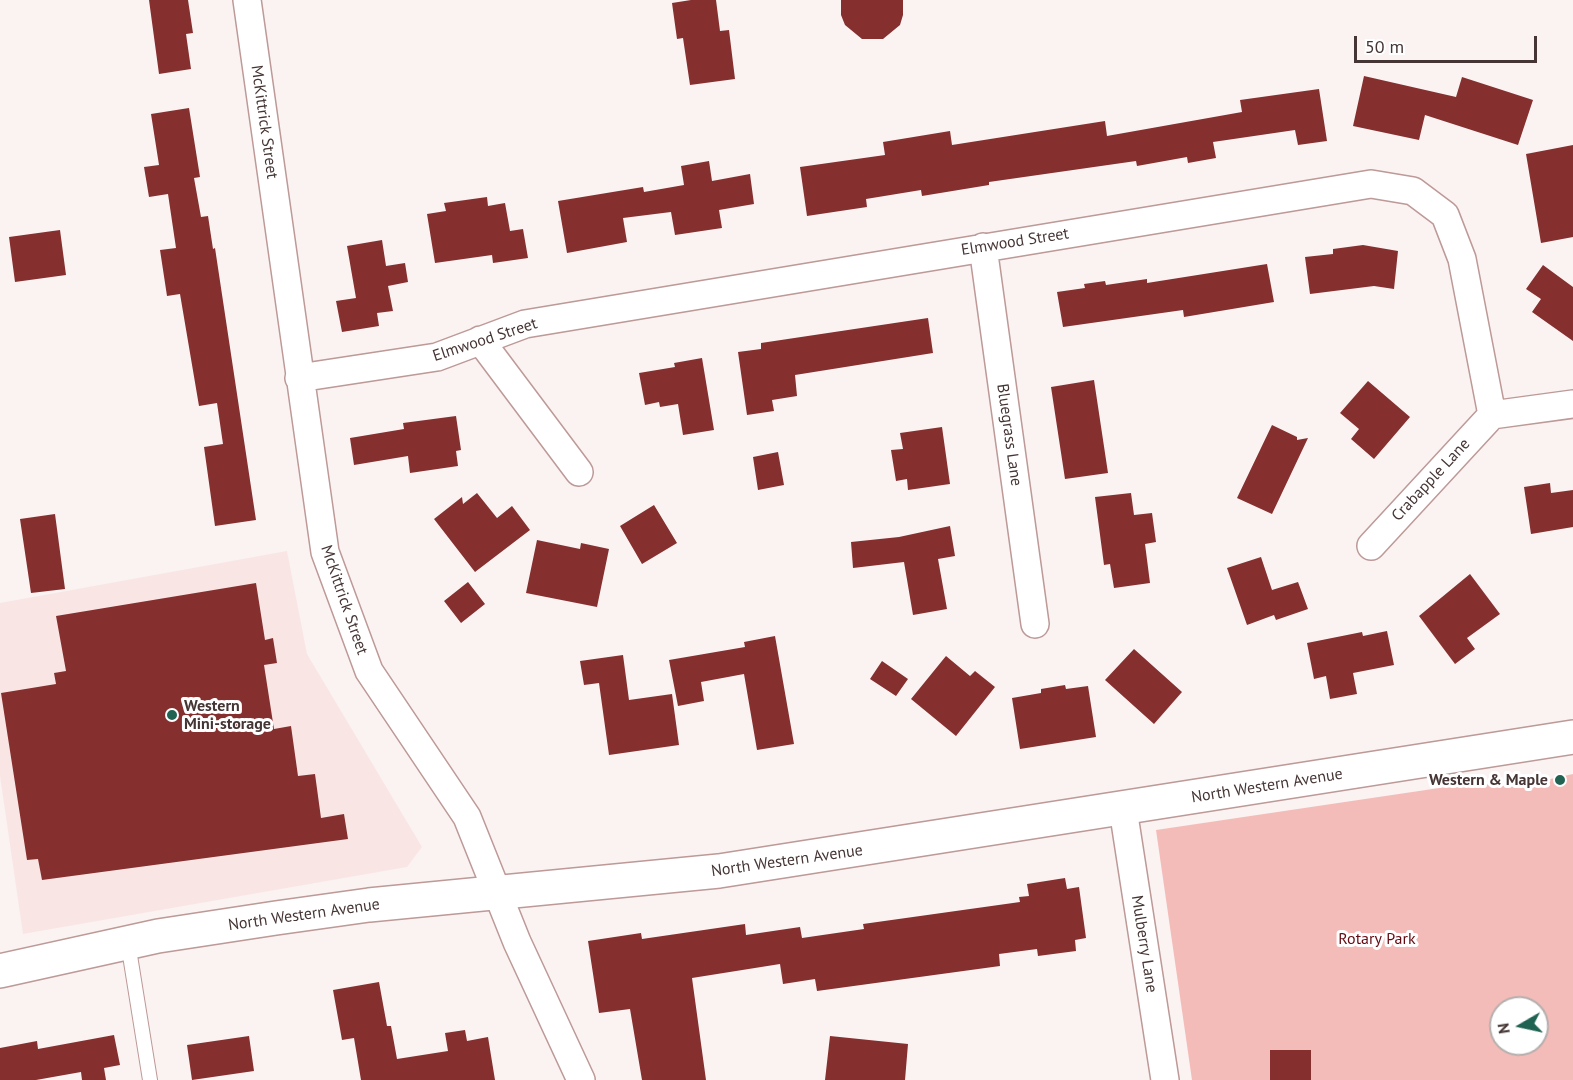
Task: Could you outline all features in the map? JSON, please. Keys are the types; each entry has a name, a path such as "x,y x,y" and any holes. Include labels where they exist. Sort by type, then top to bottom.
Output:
{"main road":[{"name":"North Western Avenue","path":"0,971 128,943 369,905 719,871 1573,737"}],"street":[{"name":"McKittrick Street","path":"247,0 325,552 369,671 468,817 496,891 581,1080"},
{"name":"Elmwood Street","path":"299,378 438,357 525,324 1371,184 1413,191 1445,215 1462,259 1492,415"},
{"name":"Bluegrass Lane","path":"983,247 1035,624"},
{"path":"480,340 579,472"},
{"path":"1492,415 1573,404"},
{"name":"Crabapple Lane","path":"1371,546 1492,415"},
{"name":"Mulberry Lane","path":"1123,809 1165,1080"}],"lane":[{"path":"128,943 150,1080"}],"shaded area":[{"name":"Western Mini-storage","path":"287,551 307,654 422,847 407,867 23,934 0,776 0,603"}],"green space":[{"name":"Rotary Park","path":"1573,774 1573,1080 1192,1080 1156,830 1473,783 1514,787"}],"building":[{"path":"149,0 188,0 193,33 186,34 191,69 159,74"},
{"path":"716,0 720,31 729,30 735,79 690,85 683,38 677,39 672,3"},
{"path":"841,0 903,0 900,25 883,39 862,39 845,25 841,15"},
{"path":"1364,76 1456,97 1462,77 1533,100 1518,145 1425,115 1419,140 1353,126"},
{"path":"1319,89 1327,141 1298,145 1295,130 1213,142 1216,158 1188,163 1187,157 1137,166 1136,161 989,182 989,185 922,196 921,190 866,199 867,207 807,216 800,167 885,155 883,142 950,131 952,145 1105,121 1107,136 1242,112 1240,100"},
{"path":"189,108 200,177 194,178 201,217 208,216 213,249 215,248 256,520 215,526 204,447 223,444 217,403 199,406 180,294 167,296 160,250 176,248 168,194 149,197 144,167 159,165 151,114"},
{"path":"1573,145 1573,237 1541,243 1526,154"},
{"path":"709,161 712,181 750,174 754,204 719,210 722,228 675,235 671,212 623,218 627,242 567,253 558,201 643,187 644,192 684,185 681,166"},
{"path":"487,197 488,206 505,203 510,231 523,229 528,258 493,263 492,255 435,263 427,214 446,211 444,203"},
{"path":"60,230 66,275 15,282 9,237"},
{"path":"382,240 386,266 405,263 408,282 388,286 393,311 377,313 379,326 342,332 336,301 356,298 347,246"},
{"path":"1363,245 1398,251 1394,289 1374,286 1310,294 1305,257 1333,254 1333,249"},
{"path":"1267,264 1274,302 1184,317 1183,310 1063,327 1057,292 1085,288 1084,284 1105,281 1106,285 1147,279 1147,283"},
{"path":"1543,265 1573,287 1573,341 1532,312 1541,299 1526,289"},
{"path":"928,318 933,353 795,375 797,396 772,400 774,411 747,415 738,352 761,349 761,343"},
{"path":"702,358 714,430 683,435 678,404 660,407 659,402 645,405 639,373 675,367 674,363"},
{"path":"1094,380 1108,473 1065,479 1051,387"},
{"path":"1368,381 1410,417 1374,459 1351,439 1359,429 1340,413"},
{"path":"456,416 461,450 456,451 458,466 410,473 408,456 354,465 350,438 404,429 403,423"},
{"path":"1272,425 1297,437 1297,440 1308,438 1272,514 1237,498"},
{"path":"942,427 950,484 908,490 907,479 896,481 891,450 903,449 900,433"},
{"path":"778,452 784,485 758,490 753,457"},
{"path":"1550,483 1551,493 1573,490 1573,527 1531,534 1524,487"},
{"path":"477,493 497,518 512,506 530,530 475,572 434,519 462,497 463,504"},
{"path":"1131,493 1134,515 1152,513 1156,542 1145,544 1150,583 1114,588 1110,564 1104,565 1095,497"},
{"path":"654,505 677,543 642,564 620,526"},
{"path":"55,514 65,589 31,593 20,519"},
{"path":"950,526 955,556 938,559 947,609 913,615 904,562 853,568 851,542 899,537"},
{"path":"537,540 580,549 581,543 609,549 597,607 526,593"},
{"path":"1261,557 1272,590 1298,582 1308,609 1276,620 1274,615 1247,625 1227,568"},
{"path":"1470,574 1500,614 1467,638 1475,649 1455,664 1419,616"},
{"path":"468,582 485,604 461,623 444,601"},
{"name":"Western Mini-storage","path":"256,583 265,640 273,638 277,663 264,665 274,729 291,726 298,776 315,774 321,818 344,814 348,839 42,880 38,859 27,860 1,693 56,684 54,673 66,671 56,616"},
{"path":"1387,631 1394,665 1353,673 1357,694 1330,699 1326,676 1314,679 1307,643 1362,632 1363,636"},
{"path":"775,636 794,744 757,750 744,674 701,682 704,701 678,706 669,660 745,647 744,642"},
{"path":"1134,649 1182,692 1154,724 1105,680"},
{"path":"623,655 629,700 672,694 679,745 609,755 599,683 584,685 580,661"},
{"path":"946,656 970,676 975,671 995,687 956,736 911,699"},
{"path":"882,661 908,679 896,696 870,679"},
{"path":"1065,685 1066,689 1088,686 1096,737 1020,749 1012,698 1041,693 1041,689"},
{"path":"1065,878 1067,889 1079,887 1086,938 1075,940 1076,951 1038,956 1037,949 999,954 1000,966 817,991 815,979 783,984 780,964 692,978 706,1080 642,1080 630,1009 599,1013 588,941 641,933 642,939 745,924 746,935 800,927 802,938 864,929 863,924 1020,902 1019,897 1029,896 1027,884"},
{"path":"379,982 387,1026 391,1026 397,1059 448,1051 445,1033 465,1030 467,1041 488,1037 495,1080 361,1080 354,1038 342,1040 333,990"},
{"path":"114,1035 120,1065 104,1068 106,1080 82,1080 81,1072 36,1080 0,1080 0,1048 37,1041 38,1049"},
{"path":"249,1036 254,1071 192,1080 187,1045"},
{"path":"830,1036 908,1044 905,1080 825,1080"},
{"path":"1270,1050 1311,1050 1311,1080 1270,1080"}],"place":[{"name":"Western Mini-storage","path":"172,715"},
{"name":"Western & Maple","path":"1560,780"}]}
